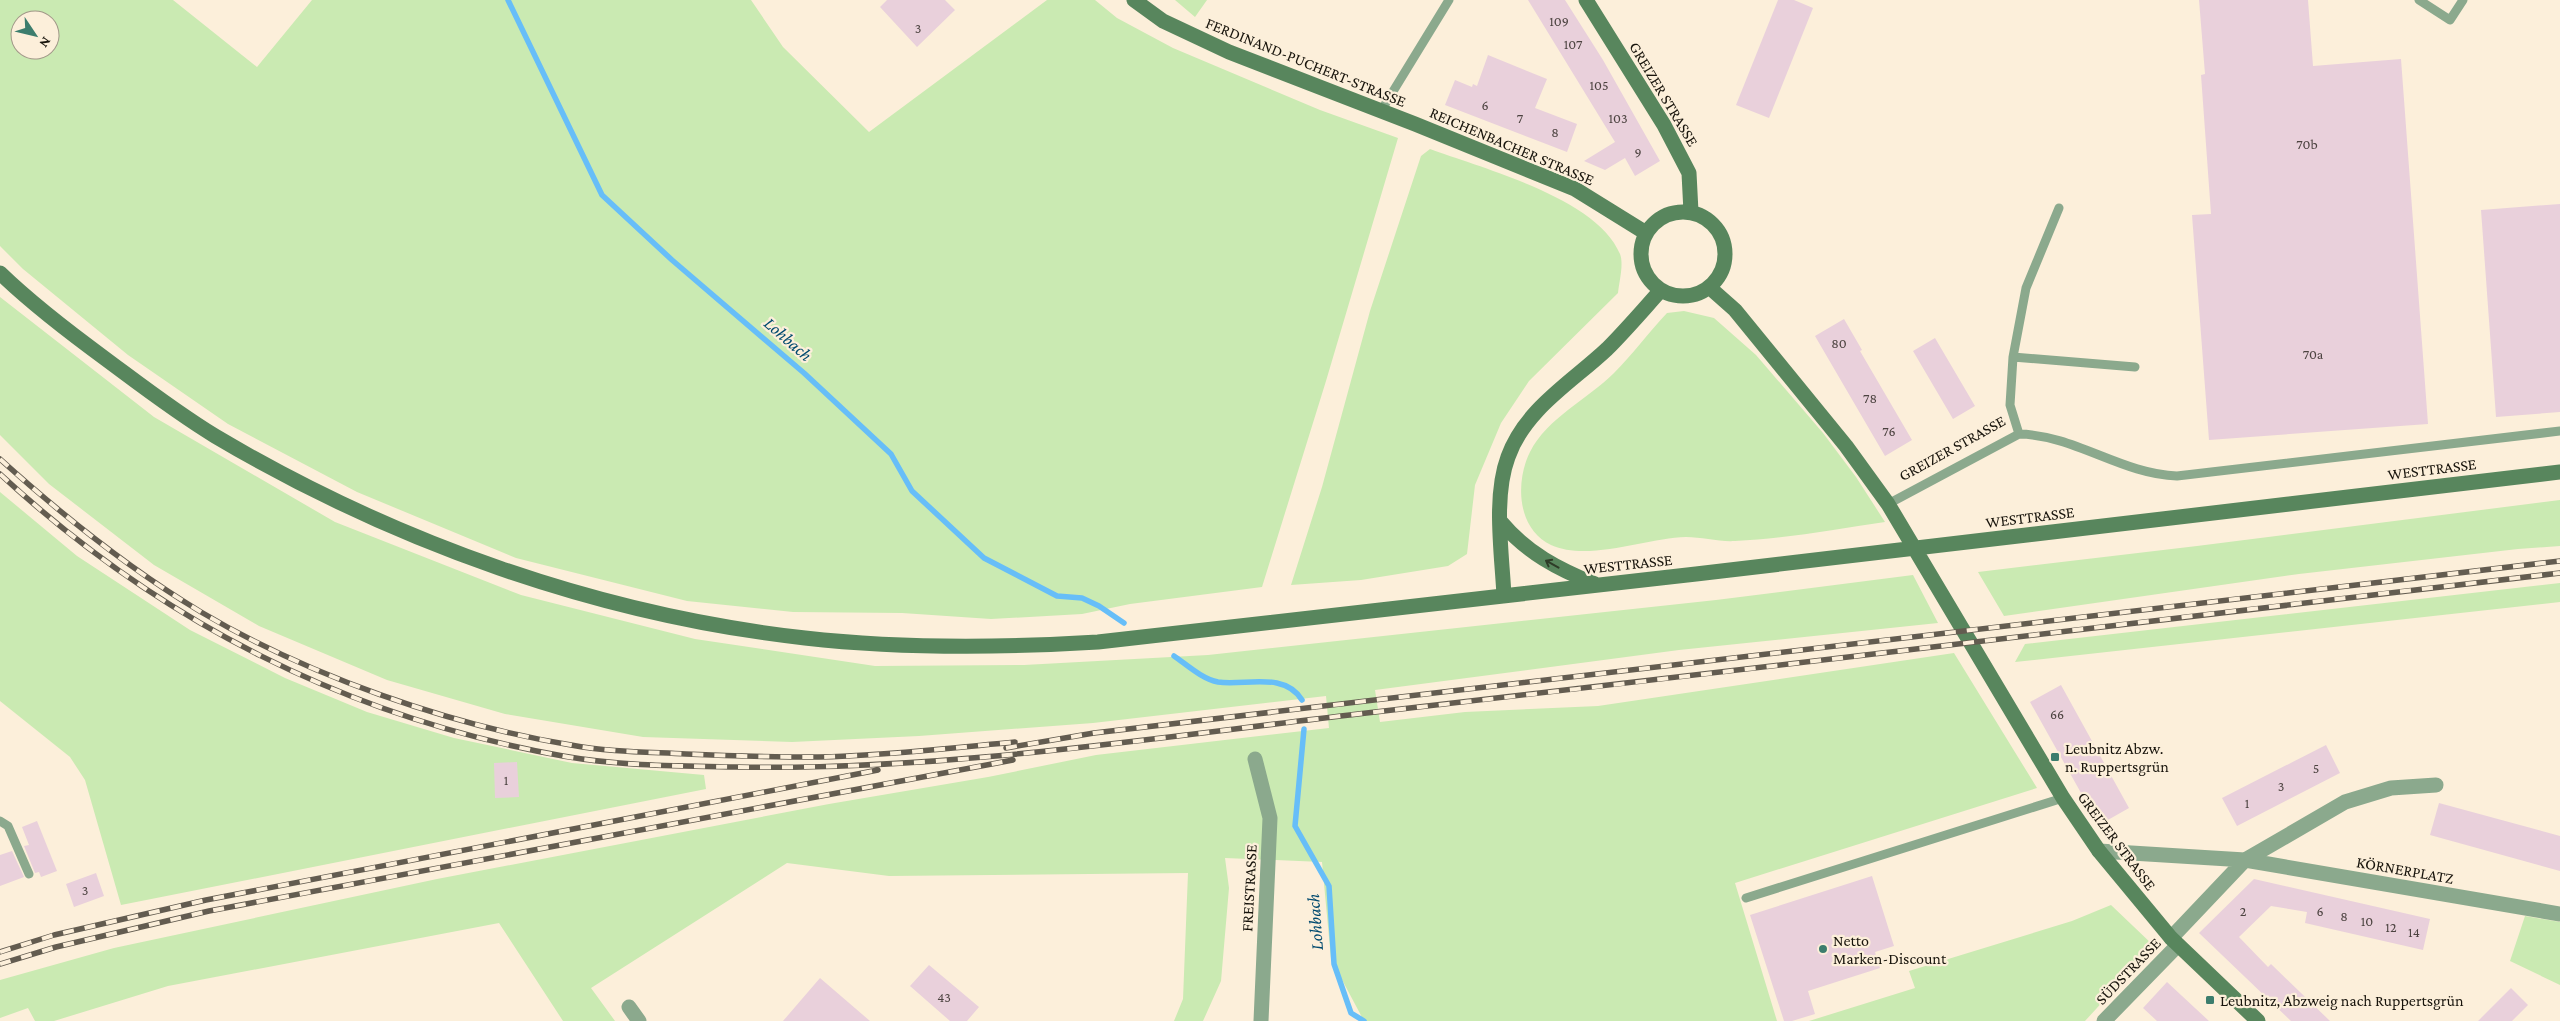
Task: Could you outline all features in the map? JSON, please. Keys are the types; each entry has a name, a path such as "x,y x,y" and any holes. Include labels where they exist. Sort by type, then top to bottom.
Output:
{"main road":[{"name":"FERDINAND-PUCHERT-STRASSE","path":"1134,0 1163,21 1229,52 1415,124"},
{"name":"GREIZER STRASSE","path":"1586,0 1664,125 1690,173 1691,212"},
{"name":"REICHENBACHER STRASSE","path":"1415,124 1575,189 1646,233"},
{"path":"1691,212 1709,221 1722,237 1725,251 1724,264 1718,277 1709,287 1698,294 1672,295 1661,290 1651,282 1642,264 1642,245 1646,233 1654,223 1665,215 1691,212"},
{"name":"WESTTRASSE","path":"0,273 68,332 146,389 214,435 330,497 394,528 553,586 624,605 706,623 804,638 900,646 1027,646 1098,642 1862,555 2560,472"},
{"name":"GREIZER STRASSE","path":"1709,287 1741,318 1846,446 1888,504 2062,798 2098,851 2174,941 2258,1021"},
{"path":"1504,596 1500,499 1502,478 1508,457 1522,428 1540,408 1607,349 1661,290"},
{"path":"1501,522 1524,546 1540,558 1566,572 1596,584"}],"street":[{"name":"FREISTRASSE","path":"1255,759 1270,818 1261,1021"},
{"path":"2174,941 2245,860 2345,802 2391,788 2436,785"},
{"name":"KÖRNERPLATZ","path":"2098,851 2245,860 2560,914"},
{"name":"SÜDSTRASSE","path":"2104,1021 2174,941"},
{"path":"629,1007 639,1021"}],"lane":[{"path":"1380,111 1449,0"},
{"path":"2419,0 2450,20 2463,0"},
{"name":"GREIZER STRASSE","path":"1888,504 2019,434 2010,405 2013,357 2026,288 2059,208"},
{"path":"2013,357 2135,367"},
{"path":"2019,434 2039,434 2060,439 2139,470 2159,475 2177,476 2560,430"},
{"path":"1746,898 2062,798"},
{"path":"0,821 8,826 29,874"}],"green space":[{"path":"0,0 173,0 257,67 312,0 751,0 783,47 869,132 1047,0 1095,0 1117,18 1173,48 1320,110 1398,138 1326,381 1262,587 1130,604 1082,614 991,619 902,613 793,612 687,601 516,558 357,492 228,424 128,355 23,269 0,246"},
{"path":"1175,0 1207,0 1195,17"},
{"path":"1430,149 1537,188 1564,201 1588,217 1607,234 1620,254 1621,268 1618,293 1529,381 1501,423 1475,485 1467,554 1448,566 1361,580 1291,585 1322,487 1370,311 1421,156"},
{"path":"0,297 154,417 335,522 521,595 695,639 875,666 1024,665 1208,655 1716,600 1913,575 1938,623 1679,650 1375,690 1380,722 1465,712 1598,706 1954,653 2037,788 1735,883 1777,1021 1364,1021 1331,959 1322,862 1225,858 1229,888 1221,981 1203,1021 1174,1021 1183,999 1188,873 889,876 787,863 591,988 615,1021 563,1021 499,923 168,986 54,1021 35,1021 28,1008 0,1018 0,980 114,948 437,879 829,804 988,777 1096,755 1329,728 1326,696 1093,723 919,736 792,742 643,737 505,714 387,680 259,626 154,565 49,484 0,435"},
{"path":"1684,311 1714,318 1756,355 1823,433 1856,477 1885,522 1754,540 1729,541 1686,537 1618,548 1582,551 1566,550 1551,545 1540,538 1531,528 1525,516 1521,490 1525,464 1537,440 1557,419 1614,373 1667,313"},
{"path":"0,492 77,556 190,630 285,678 367,712 454,738 572,763 704,775 706,789 121,905 85,780 70,757 0,701"},
{"path":"2560,500 2560,546 2299,574 2004,616 1978,572 2197,546"},
{"path":"2560,583 2560,602 2015,662 2025,644"},
{"path":"2111,905 2154,946 2085,1021 1809,1021 1915,988 1909,971 2072,921"},
{"path":"2525,916 2560,922 2560,985 2510,961"}],"building":[{"path":"887,0 945,0 955,10 917,47 880,7"},
{"path":"1528,0 1565,0 1603,60 1660,161 1635,176 1625,158 1605,170 1584,161 1615,142"},
{"path":"1778,0 1794,0 1813,8 1769,118 1736,105"},
{"path":"2199,0 2308,0 2313,66 2401,59 2428,424 2209,440 2192,215 2211,214 2201,75 2205,74"},
{"path":"1488,55 1547,79 1535,108 1577,124 1567,152 1445,105 1455,80 1472,87 1473,84 1477,86"},
{"path":"2560,204 2560,412 2496,417 2481,210"},
{"path":"1844,319 1862,350 1860,351 1912,440 1885,456 1815,336"},
{"path":"1935,338 1975,406 1953,419 1913,351"},
{"path":"2061,685 2129,808 2099,825 2030,702"},
{"path":"2326,745 2340,773 2237,826 2222,798"},
{"path":"517,762 519,797 495,798 494,763"},
{"path":"2439,803 2560,836 2560,871 2430,835"},
{"path":"37,821 57,871 41,877 39,872 35,873 24,846 29,845 22,827"},
{"path":"12,851 24,877 0,886 0,855"},
{"path":"96,873 104,896 74,907 66,884"},
{"name":"Netto Marken-Discount","path":"1872,876 1894,946 1875,952 1880,968 1808,991 1815,1014 1792,1021 1784,1021 1750,915"},
{"path":"2254,879 2430,919 2423,950 2305,923 2307,912 2271,906 2239,937 2268,967 2271,964 2330,1021 2291,1021 2199,933"},
{"path":"929,965 979,1007 967,1021 950,1021 910,986"},
{"path":"820,978 870,1021 783,1021"},
{"path":"2167,982 2209,1021 2157,1021 2143,1008"},
{"path":"2511,988 2528,1005 2512,1021 2478,1021"}],"waterway":[{"name":"Lohbach","path":"508,0 602,195 672,260 804,373 891,454 912,491 984,558 1057,596 1082,598 1099,606 1124,623"},
{"name":"Lohbach","path":"1174,656 1200,675 1212,680 1229,683 1275,683 1294,691 1302,700"},
{"name":"Lohbach","path":"1304,729 1295,826 1329,886 1334,964 1351,1013 1364,1021"}],"railway":[{"path":"0,459 47,500 122,559 174,595 242,635 286,657 380,695 477,725 524,736 599,749 719,755 802,757 866,755 1015,742"},
{"path":"0,474 61,527 125,575 192,618 261,656 333,689 407,717 484,739 563,756 649,765 814,767 892,764 1047,751 2560,573"},
{"path":"1006,748 1094,733 2560,561"},
{"path":"0,964 56,947 209,911 1013,760"},
{"path":"0,952 54,935 206,900 878,770"}],"place":[{"name":"Leubnitz Abzw. n. Ruppertsgrün","path":"2055,757"},
{"name":"Netto Marken-Discount","path":"1823,949"},
{"name":"Leubnitz, Abzweig nach Ruppertsgrün","path":"2210,1000"}]}
